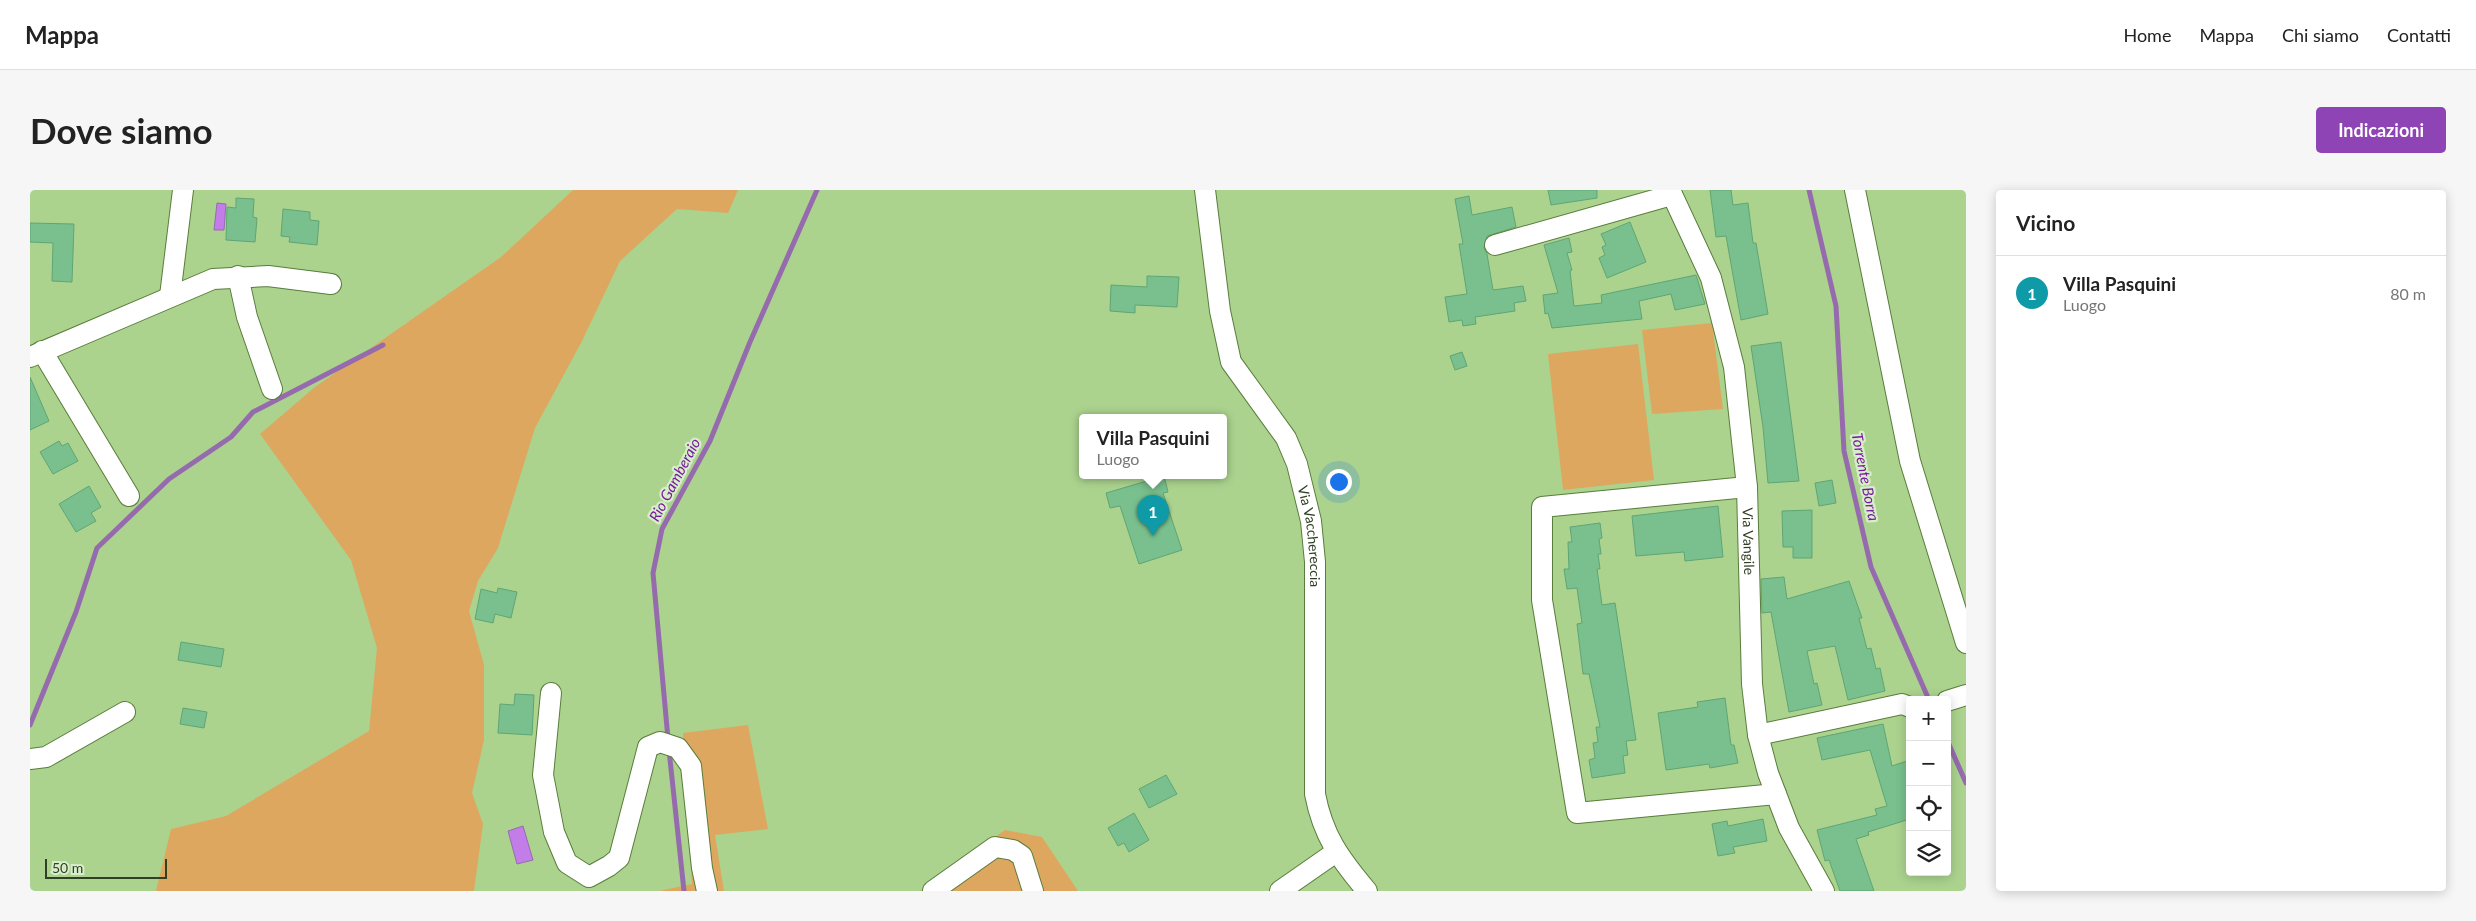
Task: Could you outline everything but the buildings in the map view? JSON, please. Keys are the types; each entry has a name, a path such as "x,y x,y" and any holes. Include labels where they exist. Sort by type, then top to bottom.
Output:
{"street":[{"path":"170,296 183,190"},
{"name":"Via Vacchereccia","path":"1205,190 1220,311 1225,343 1231,362 1286,438 1297,464 1311,521 1315,562 1315,794 1319,815 1336,852 1368,891"},
{"path":"1855,190 1912,468 1966,643"},
{"path":"1494,245 1671,192"},
{"name":"Via Vangile","path":"1671,192 1711,278 1734,368 1747,488 1752,684 1758,735 1776,794 1817,889"},
{"path":"238,276 246,317 272,389"},
{"path":"129,496 36,354 206,281 238,276 281,277 331,284"},
{"path":"1747,488 1542,507 1542,600 1577,813 1776,794"},
{"path":"551,693 543,774 554,832 567,864 589,876 609,866 619,858 648,747 660,742 678,748 691,766 702,868 707,891"},
{"path":"1951,700 1966,695"},
{"path":"1758,735 1902,704 1906,706"},
{"path":"30,759 46,757 125,712"},
{"path":"933,891 995,847 1013,850 1022,856 1033,891"},
{"path":"1280,891 1336,852"}],"shaded area":[{"path":"573,190 738,190 728,213 677,209 620,261 582,341 535,428 498,548 478,581 469,611 484,665 484,740 472,793 483,824 474,891 156,891 171,829 226,816 369,731 377,648 351,560 260,434 315,387 501,257"},
{"path":"217,203 226,204 224,230 214,230"},
{"path":"1712,323 1723,409 1652,414 1642,330"},
{"path":"1638,344 1654,480 1563,490 1548,354"},
{"path":"748,725 768,829 715,835 724,891 659,891 692,884 683,733"},
{"path":"523,826 533,860 517,864 508,831"},
{"path":"1005,830 1042,837 1078,891 920,891"}],"waterway":[{"name":"Rio Gamberaio","path":"668,739 653,573 662,529 710,441 750,342 817,190"},
{"name":"Torrente Borra","path":"1809,190 1836,306 1844,451 1871,567 1927,696"},
{"path":"30,725 76,612 97,548 169,479 231,437 253,412 383,345"},
{"name":"Torrente Borra","path":"1947,741 1966,783"},
{"name":"Rio Gamberaio","path":"669,750 684,891"}],"place":[{"name":"Villa Pasquini","path":"1153,536"}]}
